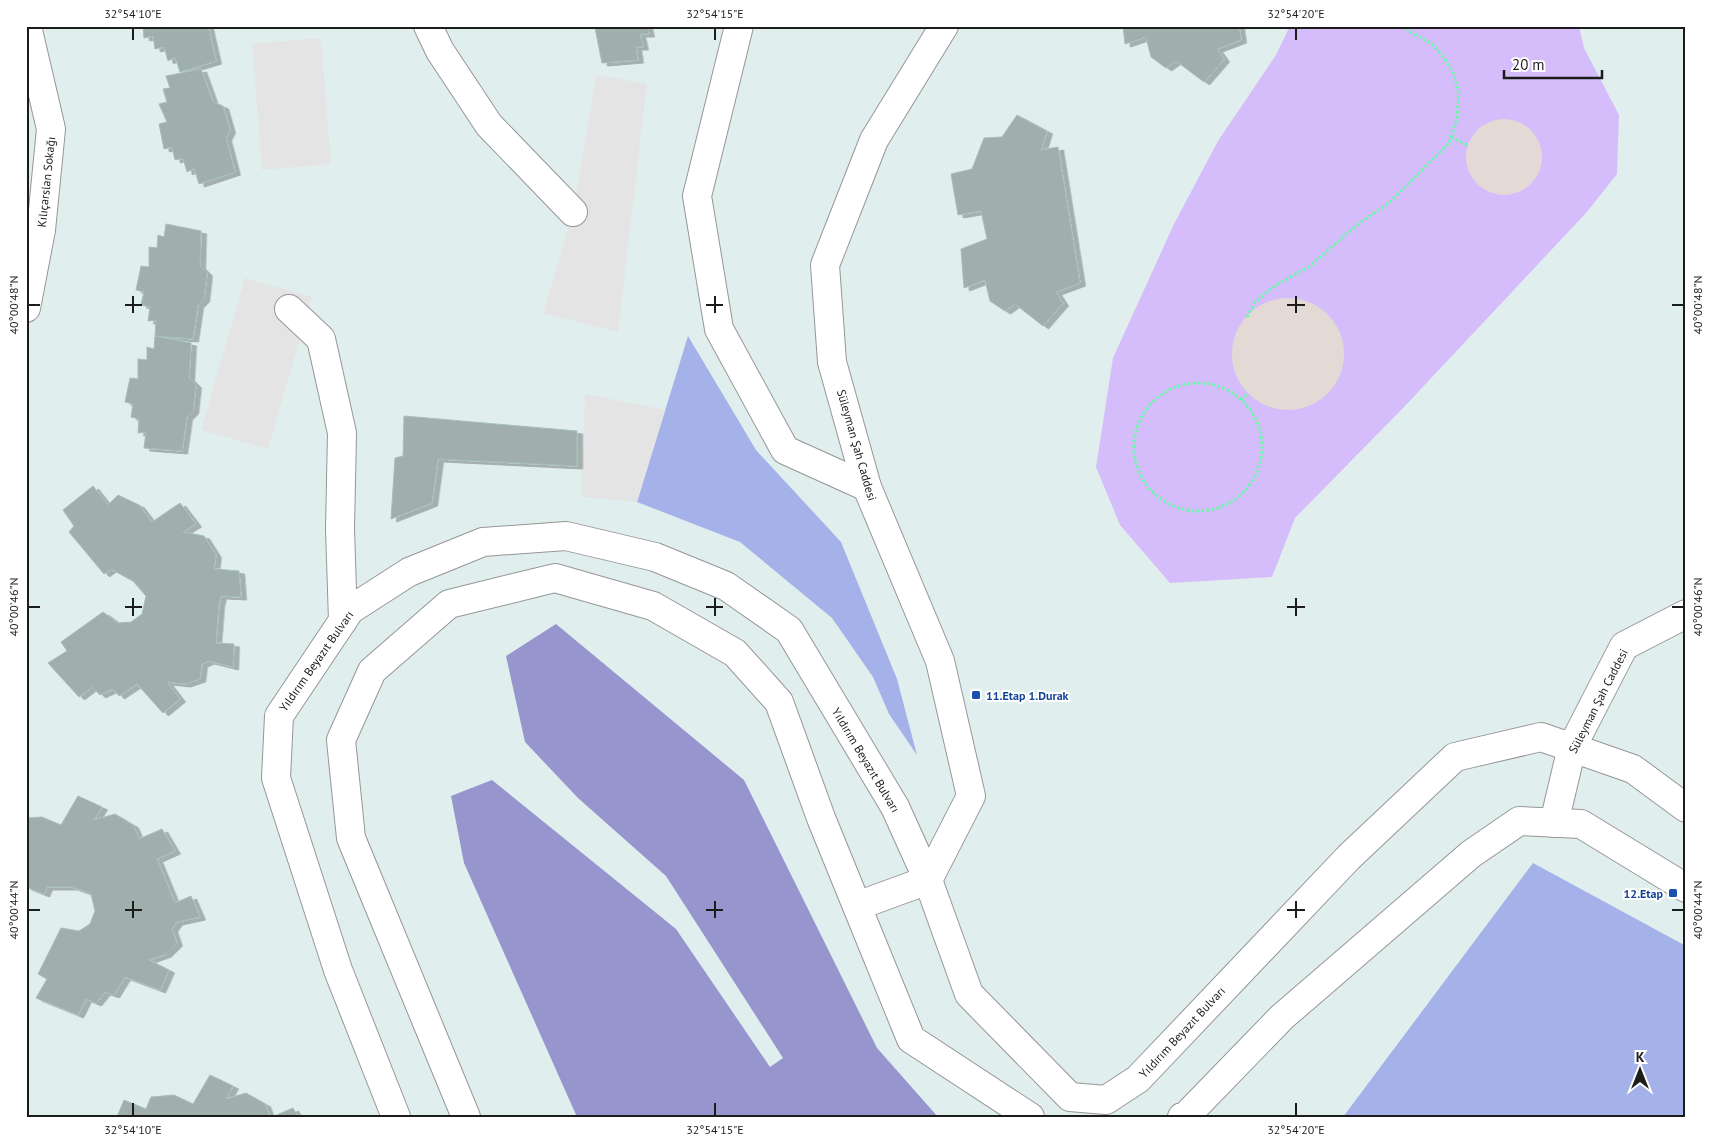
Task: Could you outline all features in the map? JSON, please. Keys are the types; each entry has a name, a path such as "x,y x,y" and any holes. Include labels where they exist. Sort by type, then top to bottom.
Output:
{"street":[{"name":"Kılıçarslan Sokağı","path":"26,308 41,230 52,129 27,26"},
{"path":"428,26 440,51 489,125 573,212"},
{"path":"739,26 697,196 720,329 785,450 867,487"},
{"name":"Süleyman Şah Caddesi","path":"928,880 972,796 940,661 867,487 832,362 825,265 874,140 944,26"},
{"path":"289,309 321,339 342,433 340,529 343,621"},
{"name":"Yıldırım Beyazıt Bulvarı","path":"396,1117 338,970 276,778 279,716 350,610 409,572 483,542 566,536 655,557 726,586 788,630 895,807 928,880 969,994 1070,1097 1106,1100 1138,1079 1349,857 1455,757 1541,737 1633,769 1686,808"},
{"path":"466,1117 351,838 341,740 372,671 449,604 555,578 653,606 735,653 779,702 821,818 911,1039 1030,1117"},
{"name":"Süleyman Şah Caddesi","path":"1554,823 1572,748 1624,646 1686,614"},
{"path":"1182,1117 1187,1115 1282,1018 1471,854 1519,821 1581,824 1686,888"},
{"path":"857,906 928,880"}],"path":[{"path":"1247,317 1255,302 1273,287 1310,266 1357,225 1389,203 1449,143 1457,119 1459,92 1453,73 1443,56 1432,44 1409,31 1405,26"},
{"path":"1451,137 1467,145"},
{"path":"1201,383 1220,387 1241,400 1252,413 1260,431 1262,451 1258,471 1247,488 1232,502 1225,505 1211,510 1189,511 1168,504 1151,491 1138,473 1133,451 1136,429 1146,409 1168,391 1180,386 1201,383"},
{"path":"1241,400 1248,392"}],"shaded area":[{"path":"1290,26 1579,26 1584,48 1619,115 1617,174 1586,213 1405,406 1295,518 1272,577 1170,583 1120,525 1096,467 1113,358 1174,224 1218,141 1276,55"},
{"path":"321,38 331,164 262,170 252,44"},
{"path":"596,75 647,84 618,332 543,313 573,212"},
{"path":"1497,119 1511,119 1525,125 1536,136 1542,150 1539,172 1531,184 1511,195 1497,195 1483,189 1472,178 1466,164 1466,150 1472,136 1483,125"},
{"path":"245,278 312,297 268,449 201,430"},
{"path":"1288,298 1299,299 1309,303 1327,315 1339,333 1343,343 1343,365 1339,375 1327,393 1309,405 1299,409 1288,410 1277,409 1267,405 1249,393 1237,375 1233,365 1232,354 1233,343 1237,333 1249,315 1267,303 1277,299"},
{"path":"688,336 756,450 841,542 897,679 917,755 889,714 873,677 832,618 740,542 637,502"},
{"path":"585,394 665,410 637,502 581,497"},
{"path":"556,624 744,780 877,1048 938,1117 577,1117 464,863 451,796 492,780 676,929 770,1067 783,1058 666,876 578,798 525,742 506,656"},
{"path":"1533,863 1686,946 1686,1117 1343,1117"}],"building":[{"path":"143,26 208,26 216,61 180,72 175,57 168,61 164,47 155,49 153,36 144,38"},
{"path":"592,26 647,26 649,34 640,34 643,47 636,47 638,60 602,63 595,28"},
{"path":"1123,26 1239,26 1241,40 1217,49 1224,59 1204,82 1176,61 1166,68 1151,57 1146,37 1125,44"},
{"path":"201,69 213,102 223,106 230,130 226,138 235,172 199,184 194,168 187,172 183,158 175,160 172,147 164,149 159,124 167,122 159,104 167,102 163,89 170,88 166,76"},
{"path":"1017,115 1047,131 1041,150 1058,147 1080,283 1056,292 1063,303 1043,326 1015,304 1005,311 990,301 985,280 964,288 961,249 987,239 981,211 958,215 951,174 972,169 984,138 1002,137"},
{"path":"166,224 201,231 200,266 207,273 204,299 198,305 193,339 155,336 156,320 148,321 150,307 141,305 144,292 136,290 141,266 149,267 149,247 157,248 158,235 164,237"},
{"path":"155,336 191,343 189,378 196,385 193,411 187,417 182,451 144,448 146,432 138,433 139,419 131,417 133,404 125,402 130,378 138,379 138,359 147,360 147,347 154,349"},
{"path":"404,416 577,431 577,466 438,459 432,503 391,519 395,458 403,456"},
{"path":"93,486 108,505 118,495 139,505 152,522 180,503 196,524 183,532 204,536 216,555 214,569 239,571 241,597 221,596 216,643 234,644 233,667 209,661 202,664 200,679 185,684 167,682 180,699 163,713 137,684 119,696 113,689 100,695 92,687 79,697 48,663 67,651 61,642 103,612 118,623 131,622 142,614 146,596 133,581 111,569 104,574 69,532 74,526 63,510"},
{"path":"78,796 102,807 94,820 115,814 133,825 139,839 162,829 175,851 157,859 175,903 191,896 200,917 177,922 172,929 177,943 166,954 149,960 169,970 160,990 125,977 114,995 105,992 96,1003 86,999 78,1015 36,998 47,979 38,974 61,928 79,931 90,924 95,911 91,894 72,887 47,887 44,894 26,887 26,818 42,817 61,825"},
{"path":"210,1075 233,1086 226,1099 246,1093 265,1104 270,1117 117,1117 124,1100 146,1109 151,1097 174,1095 193,1104"},
{"path":"293,1108 298,1117 272,1117"}],"place":[{"name":"11.Etap 1.Durak","path":"976,695"},
{"name":"12.Etap","path":"1673,893"}]}
